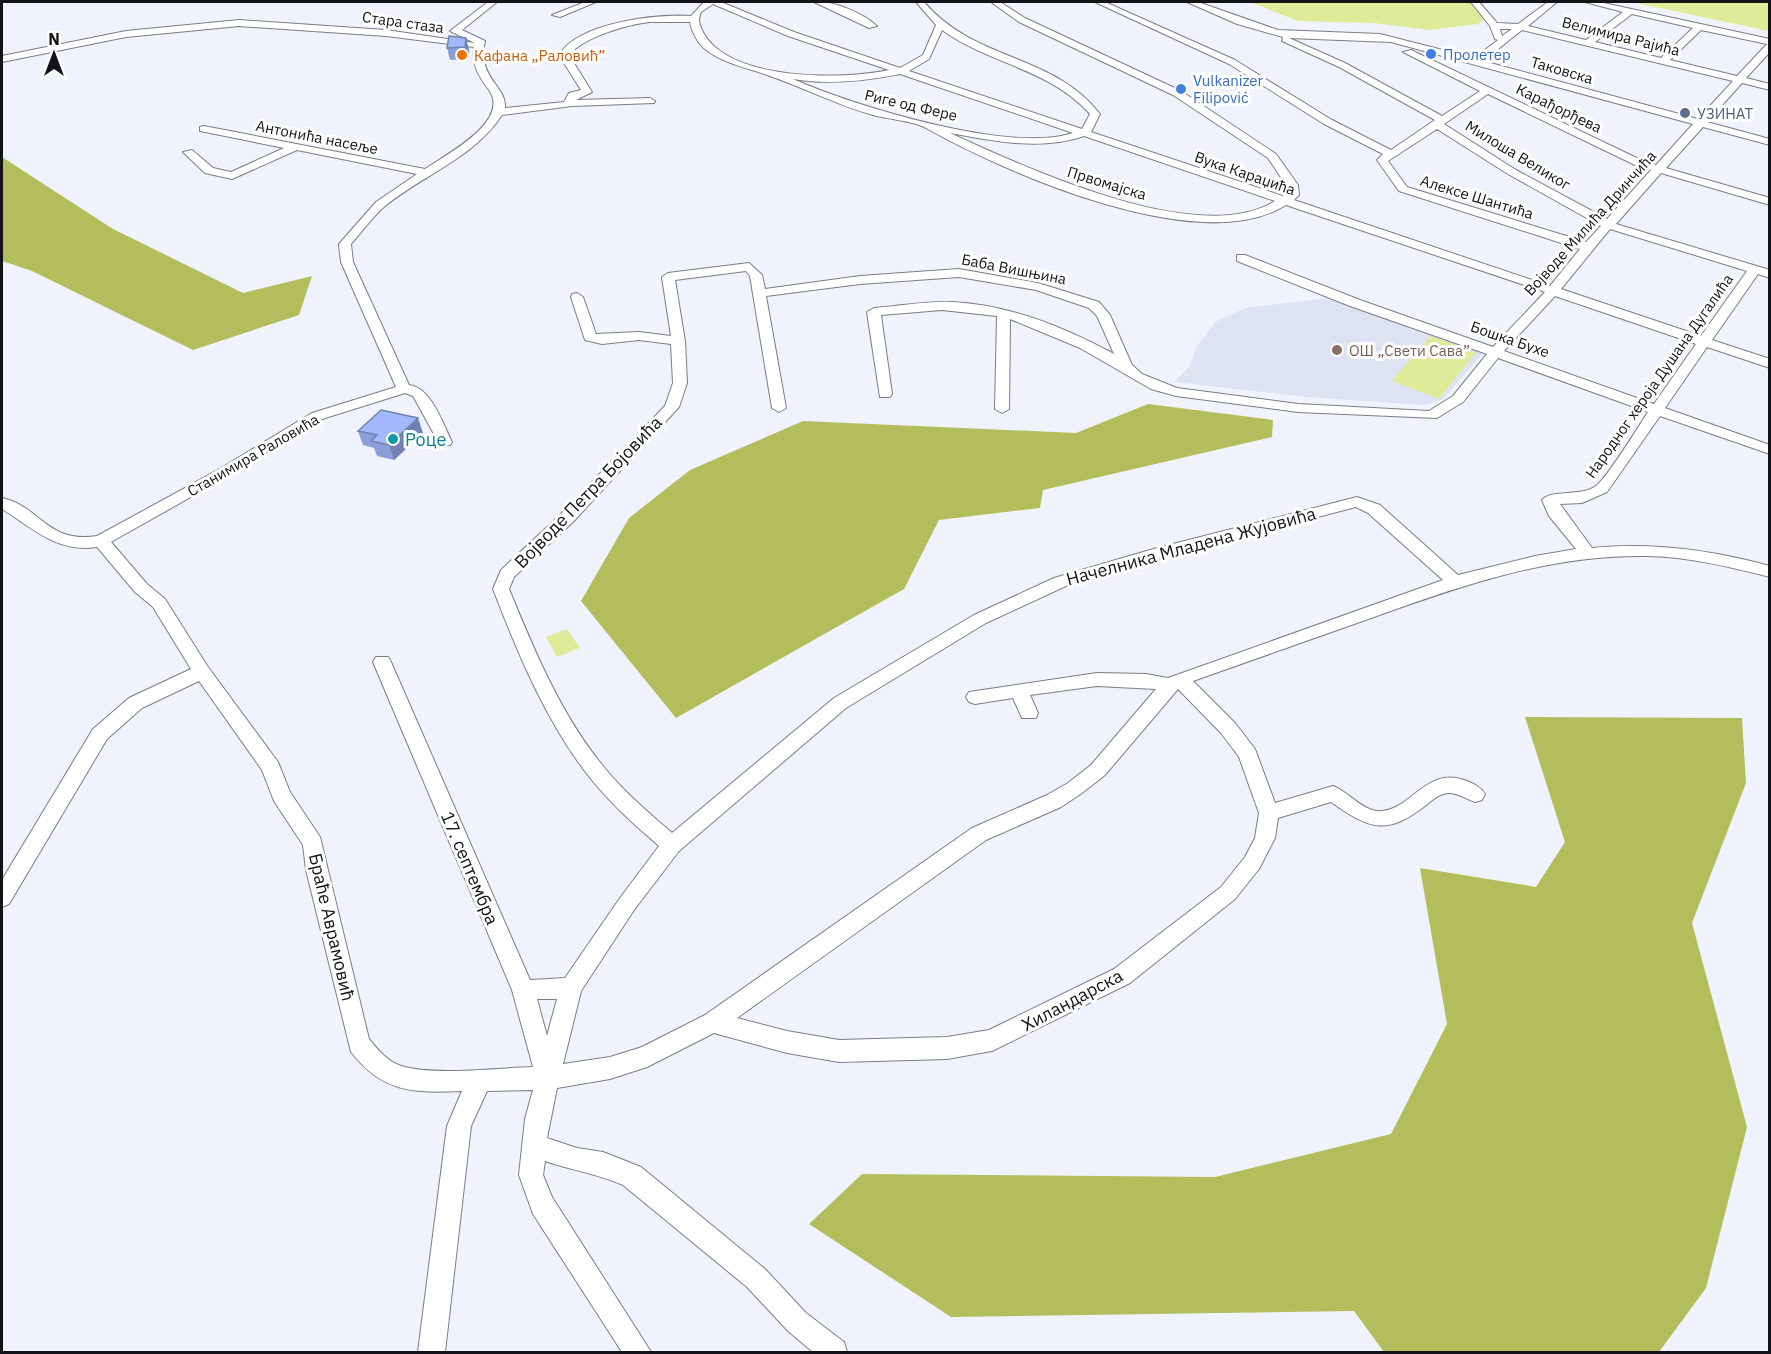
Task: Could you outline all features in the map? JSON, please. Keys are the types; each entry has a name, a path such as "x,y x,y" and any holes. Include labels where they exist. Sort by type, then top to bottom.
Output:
{"street":[{"path":"445,442 419,394 415,390 404,389 347,262 345,244 383,201 473,140 499,112 501,103 497,93 482,77 477,61 480,41 455,31 493,2"},
{"path":"557,15 592,2"},
{"path":"710,2 695,13 693,19 696,34 715,53 773,74 854,80 902,72 922,61 931,52 936,30 940,26"},
{"name":"Вука Караџића","path":"715,2 791,34 1283,202 1770,364"},
{"path":"818,2 859,18 872,26"},
{"path":"920,2 940,26 972,44 1062,84 1087,102 1095,114 1083,133"},
{"path":"995,2 1022,20 1177,93 1272,156 1292,185 1293,195 1283,202"},
{"path":"1099,2 1232,62 1328,122 1391,154 1488,90"},
{"path":"1191,2 1273,32"},
{"path":"1475,2 1494,26 1500,44"},
{"path":"1475,62 1553,2"},
{"path":"1589,2 1770,42"},
{"path":"1587,43 1630,11"},
{"path":"570,103 573,95 587,92 564,55 566,50 633,20 655,17 693,19"},
{"name":"Стара стаза","path":"2,59 126,34 238,23 386,33 451,44 479,45"},
{"name":"Велимира Рајића","path":"1494,26 1521,27 1770,87"},
{"path":"1663,61 1700,26"},
{"name":"Таковска","path":"1273,32 1385,38 1770,142"},
{"name":"Милоша Великог","path":"1273,32 1336,62 1440,122 1512,172 1608,225 1762,272"},
{"name":"Карађорђева","path":"1339,35 1394,45 1659,170 1770,202"},
{"name":"Војводе Милића Дринчића","path":"1126,367 1137,377 1176,392 1320,410 1432,415 1458,399 1496,352 1552,292 1588,247 1770,46"},
{"name":"Риге од Фере","path":"773,74 856,108 931,128 1031,140 1071,137 1083,133"},
{"path":"499,112 556,108 570,103 650,101"},
{"name":"Првомајска","path":"931,128 1050,182 1152,213 1224,219 1266,212 1283,202"},
{"name":"Антонића насеље","path":"204,129 425,172"},
{"path":"188,152 209,171 232,176 293,148"},
{"name":"Алексе Шантића","path":"1391,154 1382,160 1402,189 1588,247"},
{"name":"Бошка Бухе","path":"1241,258 1306,285 1770,450"},
{"path":"577,297 590,338 602,340 639,336 678,341 668,277 749,267 756,274 779,408"},
{"name":"Народног хероја Душана Дугалића","path":"1586,551 1555,512 1550,500 1582,498 1602,489 1705,342 1762,272"},
{"name":"Баба Вишњина","path":"760,293 860,280 959,273 1038,287 1080,299 1099,309 1126,367"},
{"path":"885,394 873,312 952,306 1004,313 1089,346 1126,367"},
{"path":"1002,409 1004,313"},
{"name":"Војводе Петра Бојовића","path":"672,845 639,816 587,760 537,668 501,589 507,574 567,518 672,407 680,383 678,341"},
{"name":"Станимира Раловића","path":"2,503 55,540 66,544 89,544 101,541 223,473 317,416 404,389"},
{"name":"Начелника Младена Жујовића","path":"637,1353 542,1205 531,1175 537,1119 571,988 627,904 672,845 840,704 980,619 1060,582 1157,553 1357,502 1374,509 1455,582"},
{"name":"Браће Аврамовић","path":"101,541 141,588 159,603 202,672 271,767 281,795 313,843 316,870 358,1044 374,1063 396,1076 426,1081 547,1078 610,1068 647,1056 713,1022 979,834 1054,801 1075,788 1098,770 1175,682"},
{"path":"975,697 1115,680 1175,682 1455,582 1493,571 1586,551 1661,551 1699,555 1739,562 1770,572"},
{"name":"17. септембра","path":"382,662 523,990 547,1078"},
{"path":"2,898 100,734 117,714 156,690 202,672"},
{"path":"1175,682 1228,728 1248,754 1269,813 1333,794 1362,813 1382,819 1395,815 1445,785 1465,787 1474,794"},
{"path":"1019,691 1029,713"},
{"name":"Хиландарска","path":"713,1022 787,1042 839,1051 948,1048 992,1040 1122,976 1228,893 1252,863 1265,838 1269,813"},
{"path":"523,990 571,988"},
{"path":"431,1353 459,1126 479,1081"},
{"path":"535,1146 632,1176 756,1278 797,1322 834,1353"}],"shaded area":[{"name":"ОШ „Свети Сава”","path":"1330,298 1484,352 1443,399 1424,405 1307,397 1174,382 1190,366 1196,348 1215,322 1245,308"}],"green space":[{"path":"1250,2 1470,2 1484,19 1478,24 1429,30 1373,23 1298,21"},
{"path":"1631,2 1769,2 1769,31"},
{"path":"2,157 113,229 243,293 312,276 299,315 193,350 32,271 2,261"},
{"path":"1430,336 1476,352 1439,399 1392,381"},
{"path":"1148,404 1273,420 1272,437 1043,490 1040,508 939,520 904,589 676,718 581,601 629,518 690,470 803,421 1076,433"},
{"path":"567,629 580,648 557,657 546,637"},
{"path":"1525,717 1742,718 1746,783 1692,923 1747,1127 1706,1288 1659,1352 1384,1352 1354,1311 951,1317 809,1224 862,1174 1215,1177 1391,1134 1447,1024 1420,868 1536,887 1565,842"}],"building":[{"path":"449,36 466,38 465,47 447,48"},
{"path":"381,410 418,418 389,445 371,441 377,435 358,431"}],"place":[{"name":"Пролетер","path":"1431,54"},
{"name":"Кафана „Раловић”","path":"462,55"},
{"name":"Vulkanizer Filipović","path":"1181,89"},
{"name":"УЗИНАТ","path":"1685,113"},
{"name":"ОШ „Свети Сава”","path":"1337,350"},
{"name":"Роце","path":"393,439"}]}
